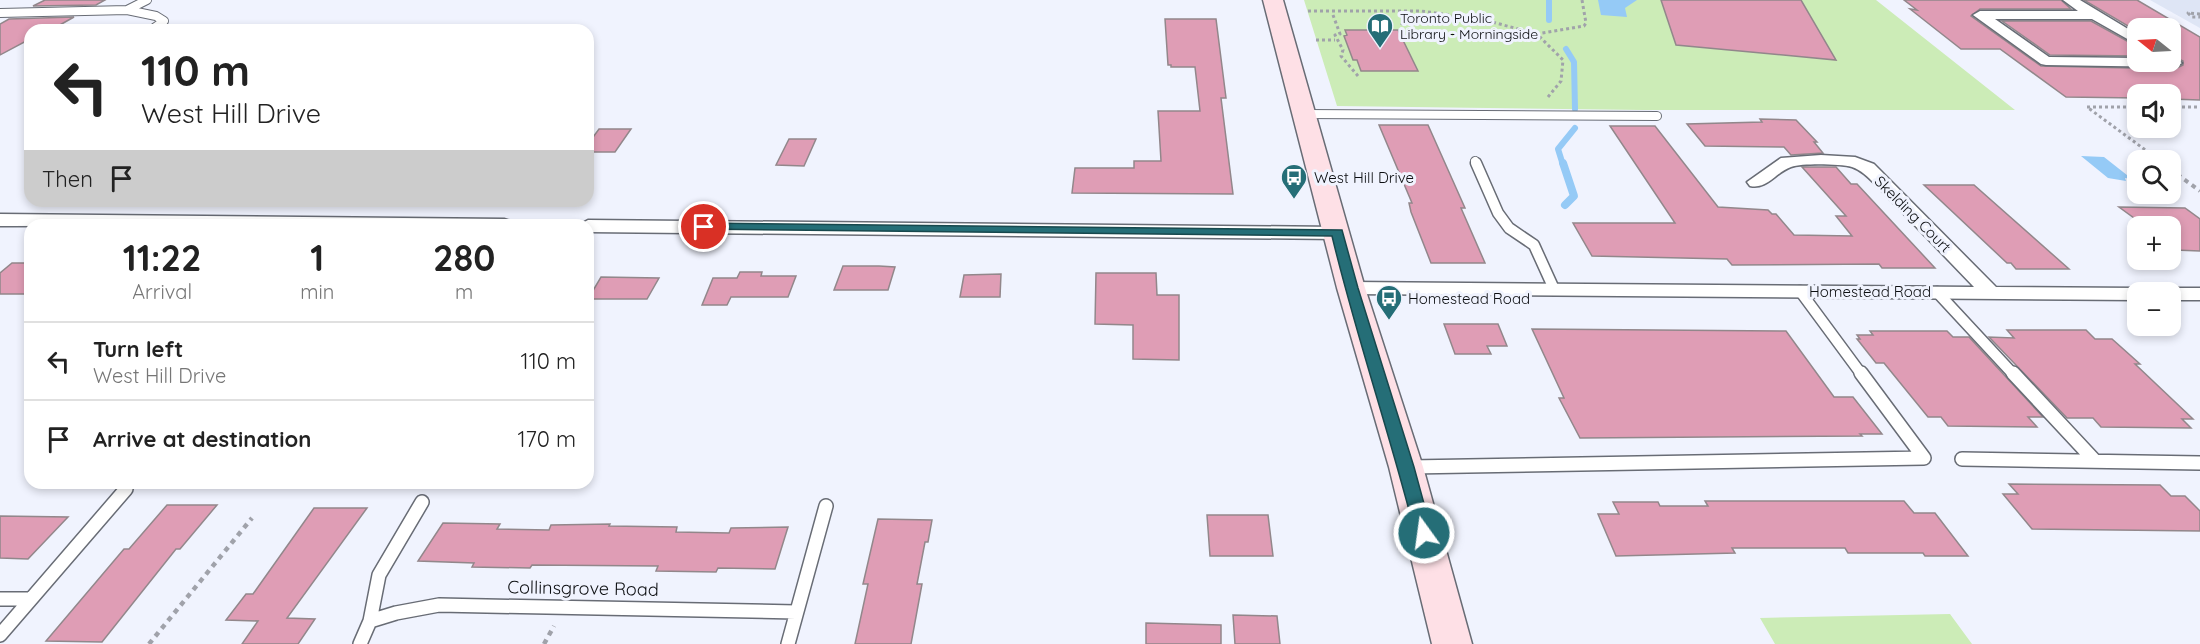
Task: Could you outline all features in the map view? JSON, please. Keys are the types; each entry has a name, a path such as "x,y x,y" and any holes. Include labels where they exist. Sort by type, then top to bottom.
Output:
{"main road":[{"path":"1273,0 1338,233 1351,288 1406,467 1452,644"}],"street":[{"path":"2070,0 2127,34"},
{"path":"2094,15 1980,15 2046,61 2127,62"},
{"name":"Skelding Court","path":"1756,182 1787,162 1838,159 1855,162 1868,168 1991,293"},
{"path":"0,220 24,220"},
{"path":"594,226 1338,233"},
{"name":"Homestead Road","path":"1351,288 2127,294"},
{"path":"2181,294 2200,294"}],"lane":[{"path":"127,10 147,0"},
{"path":"0,13 127,10 156,16 164,21 160,24"},
{"path":"1304,114 1657,116"},
{"path":"1475,161 1498,213 1509,228 1534,245 1554,289"},
{"path":"1406,467 1924,458 1800,291"},
{"path":"1938,292 2095,461"},
{"path":"1962,459 2200,463"},
{"path":"0,635 28,599 126,489"},
{"path":"360,644 370,621 379,575 422,502"},
{"path":"788,644 826,506"},
{"path":"0,599 28,599"},
{"name":"Collinsgrove Road","path":"370,621 396,613 439,605 796,612"}],"path":[{"path":"1308,11 1421,11 1481,19 1537,34 1584,26 1586,23 1582,0"},
{"path":"1333,15 1340,34 1335,35 1335,40 1343,50 1341,56 1358,76"},
{"path":"1400,31 1406,15"},
{"path":"1537,34 1563,60 1563,80 1556,91 1546,98"},
{"path":"1316,40 1335,40"},
{"path":"2127,107 2087,107 2127,136"},
{"path":"2181,107 2200,107"},
{"path":"2129,138 2145,150"},
{"path":"2181,177 2200,190"},
{"path":"149,644 252,518"}],"shaded area":[{"path":"2150,0 2200,0 2200,28"}],"green space":[{"path":"1304,0 1876,0 2015,110 1643,110 1337,106"},
{"path":"1950,614 1972,644 1775,644 1760,618"}],"water":[{"path":"1598,0 1637,0 1625,8 1627,17 1601,15"},
{"path":"2081,156 2104,157 2127,175 2126,181 2108,178"}],"building":[{"path":"45,0 105,0 96,5 33,6"},
{"path":"1661,0 1801,0 1836,60 1676,45"},
{"path":"1904,0 2061,0 2071,9 1980,9 1971,16 2041,66 2127,68 2127,72 2181,72 2183,61 2181,60 2181,26 2200,37 2200,100 2181,99 2181,84 2127,84 2127,98 2066,97 2000,49 1961,49 1910,9 1917,10"},
{"path":"2084,0 2137,0 2168,18 2127,18 2127,25"},
{"path":"74,17 62,24 24,24 24,42 0,55 0,24 9,19"},
{"path":"1165,19 1216,19 1226,98 1221,98 1233,194 1072,193 1075,168 1134,168 1134,161 1161,161 1158,111 1200,111 1195,67 1168,65"},
{"path":"2002,21 2091,21 2127,41 2127,56 2050,55"},
{"name":"Toronto Public Library - Morningside","path":"1345,30 1398,30 1418,71 1361,71 1357,60 1353,60 1344,36 1347,35"},
{"path":"1760,119 1796,120 1817,142 1814,142 1823,153 1791,155 1784,147 1705,146 1687,124 1762,122"},
{"path":"1379,125 1428,125 1465,208 1461,208 1485,263 1431,263 1411,212 1409,203 1412,203"},
{"path":"1610,126 1655,126 1718,207 1768,210 1776,214 1794,235 1852,236 1836,216 1846,216 1802,167 1836,167 1851,184 1857,184 1935,268 1882,268 1879,264 1732,265 1727,259 1592,256 1573,223 1675,223"},
{"path":"599,129 631,129 615,152 594,152 594,136"},
{"path":"789,139 816,139 804,166 776,165"},
{"path":"1924,185 1974,185 2069,269 2016,269"},
{"path":"2119,207 2185,208 2200,219 2200,251 2181,250 2181,216 2131,216"},
{"path":"12,263 24,263 24,294 0,294 0,273"},
{"path":"843,266 895,267 888,290 834,290"},
{"path":"740,272 762,272 761,276 796,276 788,297 731,297 727,305 702,305 713,278 737,278"},
{"path":"1096,273 1156,273 1157,295 1179,295 1179,360 1133,359 1133,325 1095,324"},
{"path":"1001,274 1000,297 960,297 964,275"},
{"path":"601,277 659,278 647,299 594,299 594,289"},
{"path":"1444,324 1498,324 1507,346 1487,346 1491,354 1455,354"},
{"path":"1532,329 1786,331 1834,397 1853,397 1882,434 1580,438 1559,398 1564,398"},
{"path":"2007,330 2086,330 2095,339 2112,339 2140,364 2135,364 2193,419 2182,419 2191,428 2101,427 2093,418 2067,418 1989,337 2014,338"},
{"path":"1870,331 1947,331 1953,337 1969,337 2043,417 2028,417 2037,427 1948,426 1941,417 1928,417 1884,363 1876,363 1857,339 1860,339 1857,335 1873,335"},
{"path":"2009,484 2160,485 2171,496 2185,496 2200,511 2200,531 2032,529 2003,494 2018,494"},
{"path":"1705,501 1904,501 1914,513 1935,513 1968,556 1925,556 1923,553 1848,553 1845,548 1732,548 1735,553 1616,556 1598,514 1619,514 1613,502 1658,502 1660,506 1708,506"},
{"path":"167,505 217,505 180,549 176,549 102,642 46,641 124,549 129,549"},
{"path":"314,508 367,508 287,618 315,619 298,644 242,644 258,621 226,620 246,594 253,594"},
{"path":"1207,515 1268,515 1273,556 1210,556"},
{"path":"0,516 68,517 28,559 0,558"},
{"path":"878,519 932,520 917,584 922,584 911,644 855,644 868,584 863,584"},
{"path":"443,523 500,524 497,529 549,530 551,525 610,524 609,526 677,527 676,532 729,533 731,528 788,527 775,569 718,568 716,572 656,571 658,566 472,567 474,563 418,561"},
{"path":"1233,615 1277,616 1280,644 1235,644"},
{"path":"1146,623 1221,625 1221,644 1146,644"}],"waterway":[{"path":"1549,0 1549,20"},
{"path":"1566,49 1574,62 1575,109"},
{"path":"1563,165 1558,149 1575,128"},
{"path":"1563,163 1574,196 1565,205"}],"place":[{"name":"Toronto Public Library - Morningside","path":"1380,49"},
{"name":"West Hill Drive","path":"1294,200"},
{"name":"Homestead Road","path":"1389,321"}],"route":[{"path":"704,227 1338,233 1351,288 1424,533"}]}
